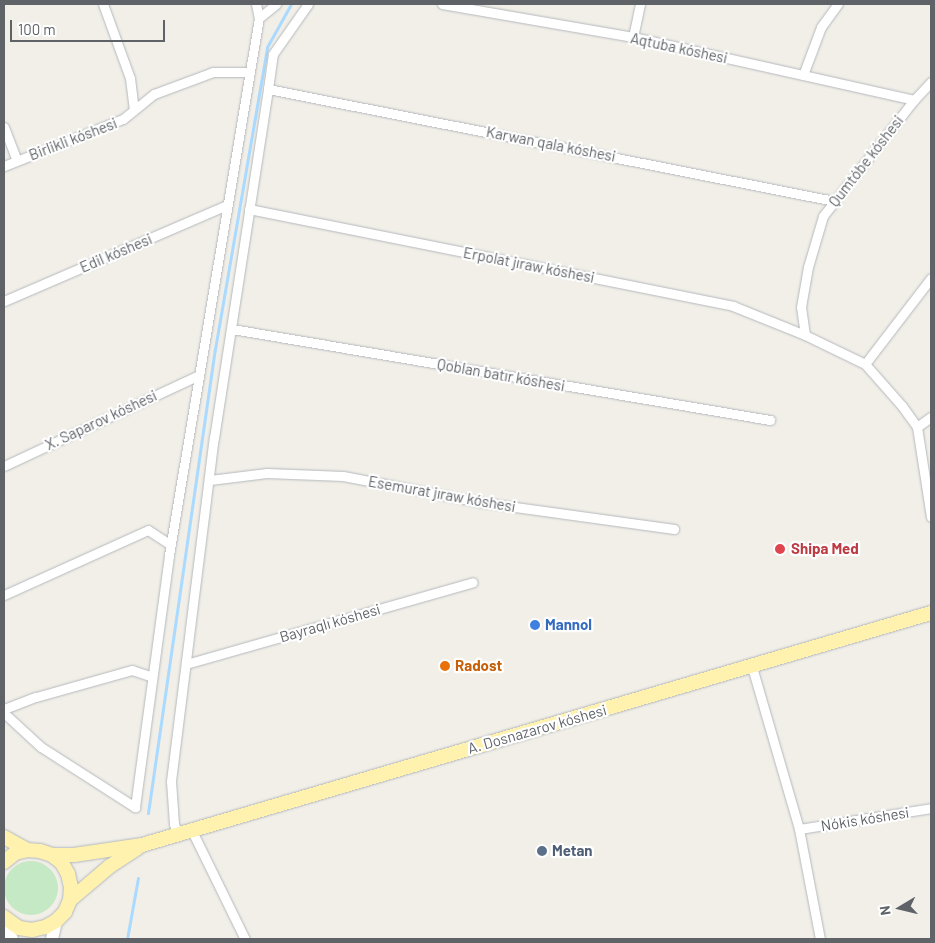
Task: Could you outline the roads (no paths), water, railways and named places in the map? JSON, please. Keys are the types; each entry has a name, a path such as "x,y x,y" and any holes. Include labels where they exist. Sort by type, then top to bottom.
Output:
{"main road":[{"name":"A. Dosnazarov kóshesi","path":"142,845 931,613"},
{"path":"4,837 27,850"},
{"path":"4,862 15,854 27,850 40,851 52,855 74,855 142,845"},
{"path":"70,900 110,866 142,845"},
{"path":"4,917 19,928 32,930 44,928 56,921 65,912 70,900 71,887 68,874 62,863 52,855"},
{"path":"52,939 56,921"},
{"path":"4,922 12,939"}],"street":[{"path":"103,4 130,78 134,110"},
{"path":"4,713 41,747 134,807 171,545 250,72 258,18 256,4"},
{"path":"258,18 276,4"},
{"path":"178,835 174,824 171,781 210,480 273,54 308,4"},
{"name":"Aqtuba kóshesi","path":"442,4 633,37 914,100"},
{"path":"633,37 640,4"},
{"path":"804,75 821,26 838,4"},
{"name":"Birlikli kóshesi","path":"4,166 123,119 154,94 213,72 250,72"},
{"name":"Qumtóbe kóshesi","path":"804,335 801,307 808,267 823,216 914,100 931,82"},
{"name":"Karwan qala kóshesi","path":"268,89 834,201"},
{"path":"4,127 16,161"},
{"name":"Edil kóshesi","path":"4,301 227,205"},
{"name":"Erpolat jıraw kóshesi","path":"249,209 732,306 804,335 865,364"},
{"path":"931,278 865,364 902,406 917,427 931,517"},
{"name":"Qoblan batır kóshesi","path":"232,329 770,420"},
{"name":"X. Saparov kóshesi","path":"4,466 199,375"},
{"path":"917,427 931,418"},
{"name":"Esemurat jıraw kóshesi","path":"210,480 267,472 343,476 480,502 674,529"},
{"path":"4,595 148,530 171,545"},
{"name":"Bayraqlı kóshesi","path":"186,664 473,582"},
{"path":"752,667 799,829 820,939"},
{"path":"4,709 36,697 132,670 152,677"},
{"name":"Nókis kóshesi","path":"799,829 931,808"},
{"path":"192,831 245,939"}],"waterway":[{"path":"148,813 215,349 267,47 291,4"},
{"path":"127,939 138,878"}],"place":[{"name":"Shipa Med","path":"780,549"},
{"name":"Mannol","path":"535,625"},
{"name":"Radost","path":"445,666"},
{"name":"Metan","path":"542,851"}]}
